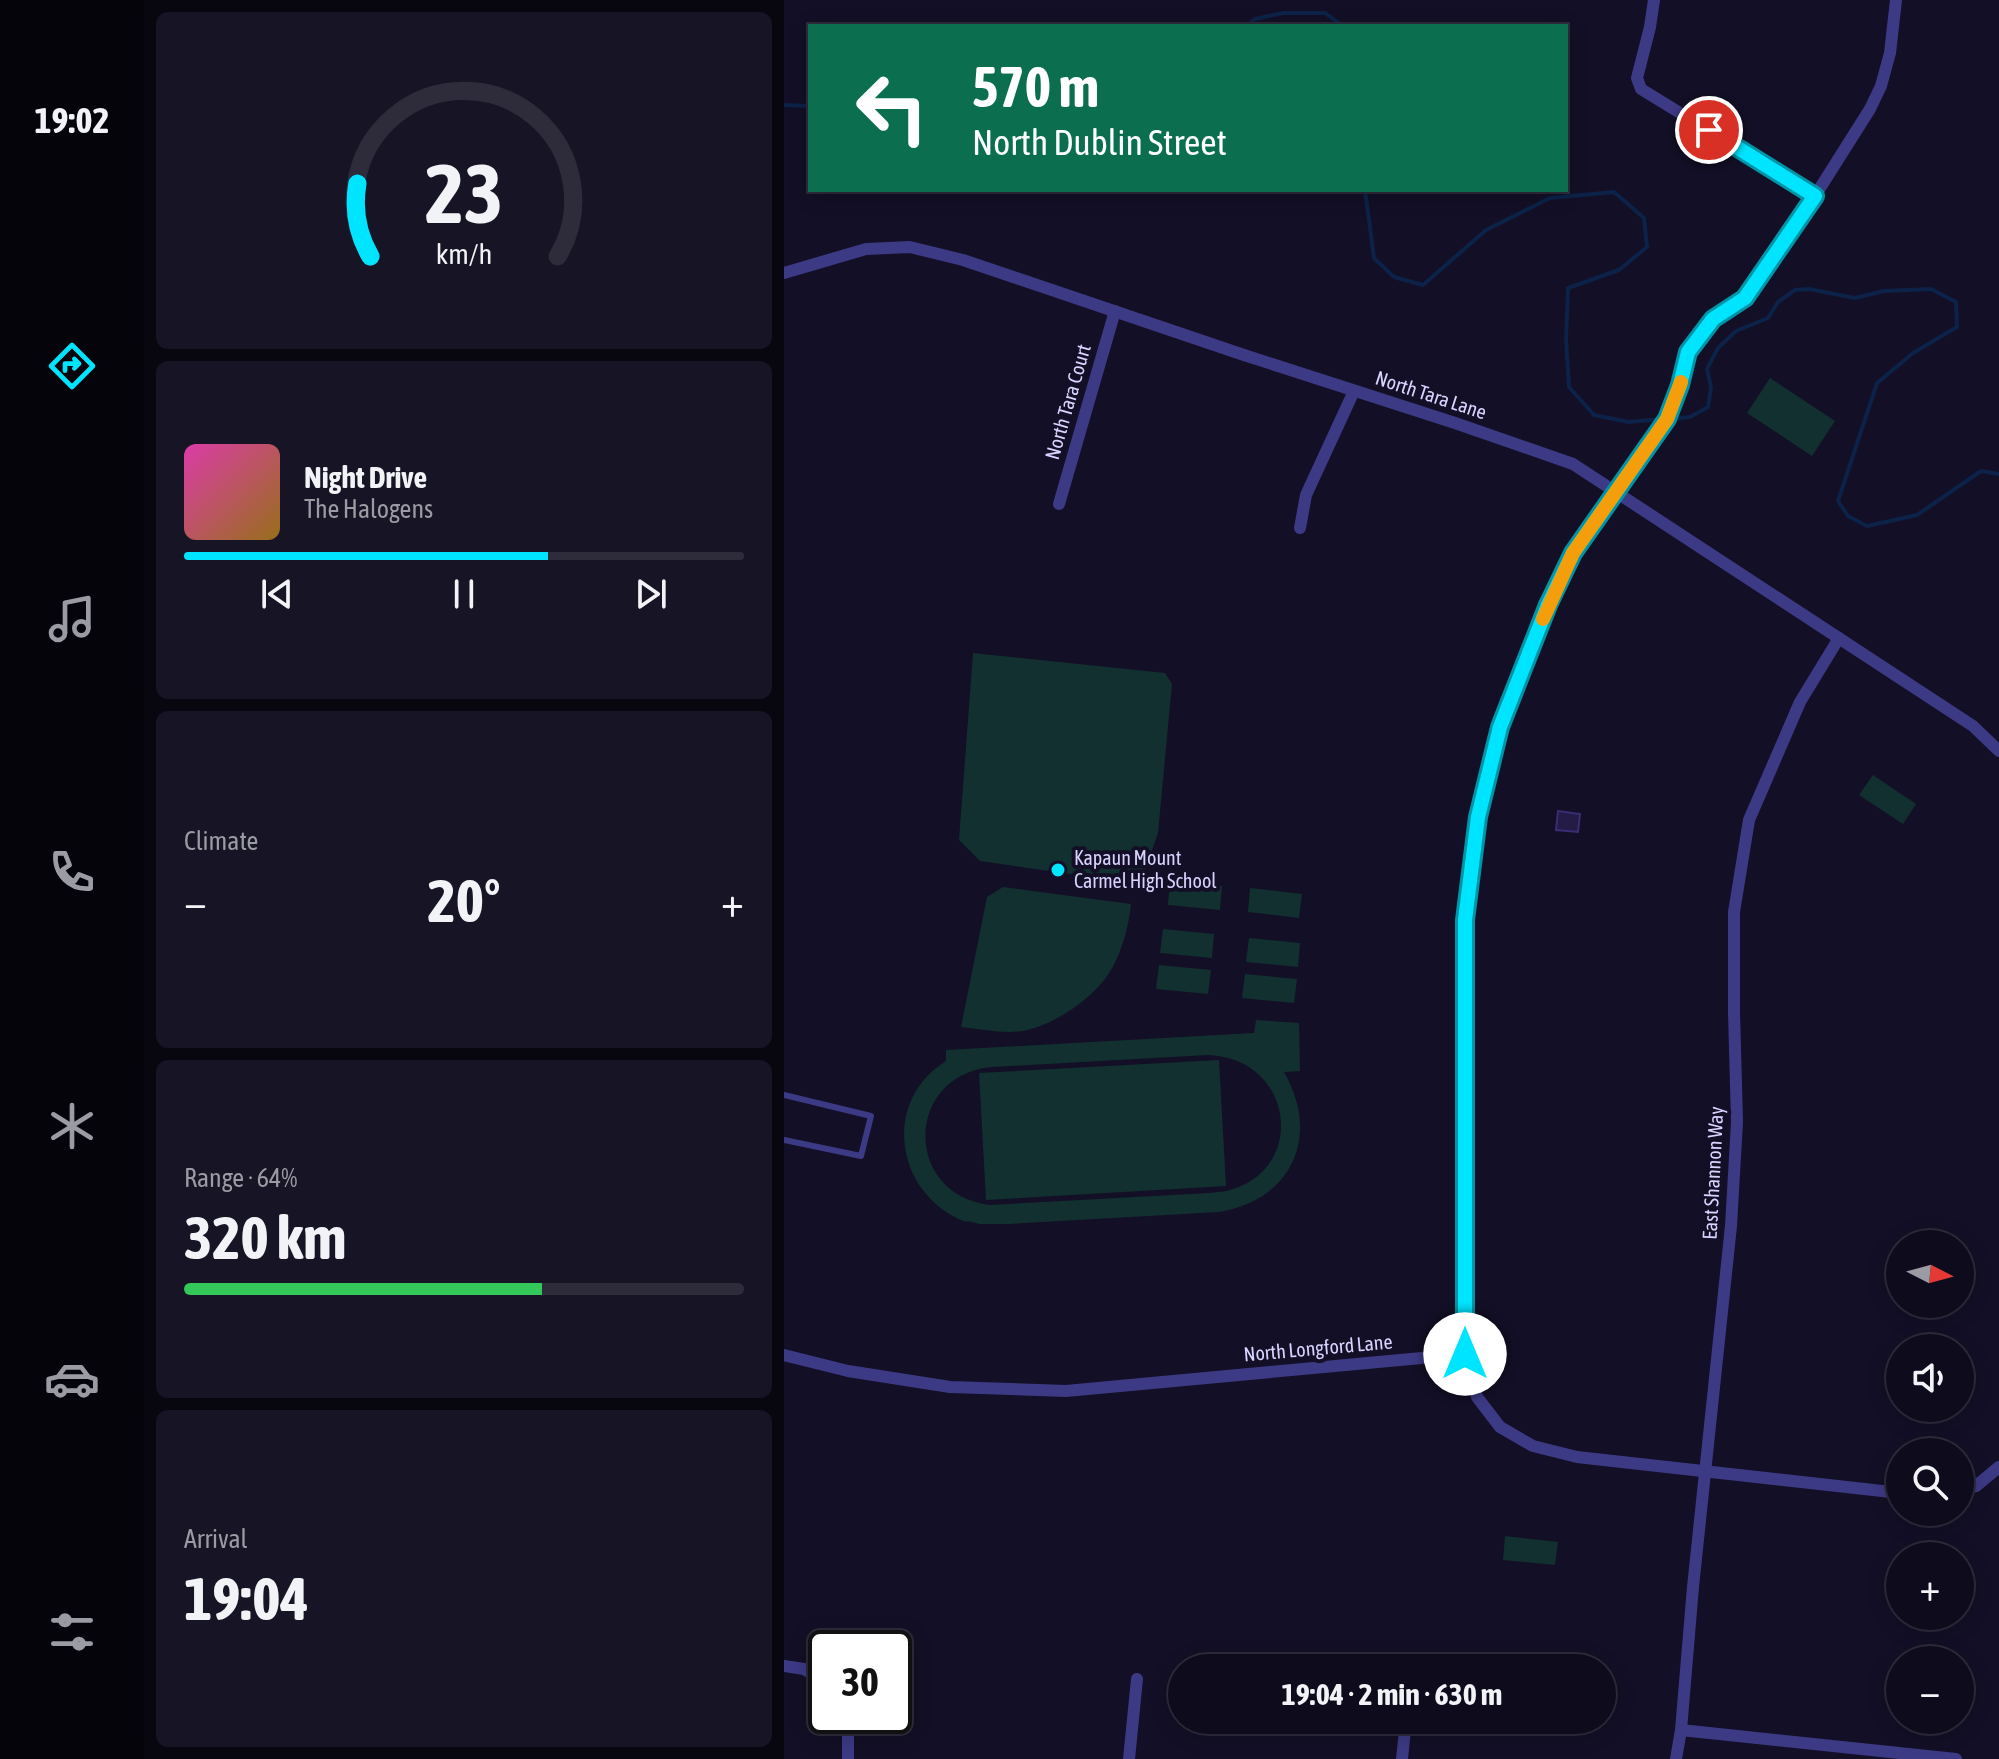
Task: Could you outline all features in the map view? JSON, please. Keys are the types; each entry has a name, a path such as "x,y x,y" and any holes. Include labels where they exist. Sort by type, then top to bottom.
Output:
{"street":[{"path":"1654,0 1637,78 1641,89 1815,196"},
{"path":"1886,1491 1577,1457 1533,1446 1500,1427 1477,1397 1465,1354 1465,920 1478,817 1500,727 1548,605 1573,553 1667,419 1688,352 1713,319 1745,298 1870,109 1881,86 1890,53 1896,0"},
{"name":"North Tara Lane","path":"784,273 866,249 910,247 963,260 1573,464 1973,726 1999,751"},
{"name":"North Tara Court","path":"1059,504 1115,311"},
{"path":"1300,528 1306,495 1354,391"},
{"name":"East Shannon Way","path":"1676,1759 1731,1226 1737,1122 1734,912 1749,820 1800,702 1839,638"},
{"name":"North Longford Lane","path":"784,1355 848,1371 950,1387 1066,1391 1465,1354"},
{"path":"1974,1487 1996,1469"},
{"path":"784,1666 808,1671"},
{"path":"1129,1759 1137,1679"},
{"path":"1681,1730 1956,1759"},
{"path":"848,1734 848,1759"},
{"path":"1402,1759 1405,1734"}],"lane":[{"path":"784,1095 871,1116 861,1156 784,1140"}],"green space":[{"path":"1770,378 1835,421 1812,456 1747,413"},
{"path":"973,653 1165,673 1172,684 1158,833 1140,884 980,861 959,840"},
{"path":"1873,775 1916,804 1903,824 1859,795"},
{"path":"1170,880 1222,886 1220,910 1168,905"},
{"path":"1003,887 1131,904 1123,943 1110,971 1097,988 1057,1018 1015,1032 961,1027 987,897"},
{"path":"1250,888 1302,894 1299,918 1248,912"},
{"path":"1163,929 1214,934 1212,958 1160,953"},
{"path":"1249,938 1300,943 1298,967 1246,962"},
{"path":"1159,965 1211,970 1208,994 1156,989"},
{"path":"1245,974 1297,979 1294,1003 1242,998"},
{"path":"1256,1020 1299,1023 1300,1071 1284,1072 1295,1096 1300,1119 1299,1141 1293,1162 1281,1179 1265,1194 1244,1205 1219,1212 980,1224 966,1222 942,1209 924,1192 912,1170 905,1147 905,1123 911,1100 925,1079 946,1061 946,1050 1254,1033","holes":["1207,1055 1236,1060 1257,1073 1272,1092 1280,1114 1280,1137 1273,1158 1257,1176 1230,1190 990,1205 961,1197 941,1180 929,1159 925,1135 930,1112 942,1091 963,1075 992,1067"]},
{"path":"1219,1060 1226,1186 986,1200 979,1073"},
{"path":"1505,1536 1558,1542 1555,1565 1503,1560"}],"building":[{"path":"1558,811 1580,814 1578,832 1556,830"}],"waterway":[{"path":"1250,24 1255,19 1283,13 1325,13 1340,24"},
{"path":"784,105 808,106"},
{"path":"1365,192 1374,258 1394,277 1423,285 1486,230 1550,198 1614,192 1644,218 1647,247 1619,270 1568,288 1566,340 1569,387 1594,415 1629,422 1662,419"},
{"path":"1671,419 1690,417 1708,407 1711,387 1707,369 1718,348 1736,331 1768,318 1778,302 1795,290 1809,289 1855,298 1884,291 1931,289 1956,302 1957,327 1913,353 1877,383 1838,501 1848,516 1867,526 1917,515 1981,471 1999,474"}],"slow traffic":[{"path":"1543,619 1573,553 1657,435 1667,419 1681,382"}],"place":[{"name":"Kapaun Mount Carmel High School","path":"1058,870"}],"route":[{"path":"1465,1354 1465,920 1478,817 1500,727 1548,605 1573,553 1667,419 1688,352 1713,319 1745,298 1815,196 1709,130"}]}
